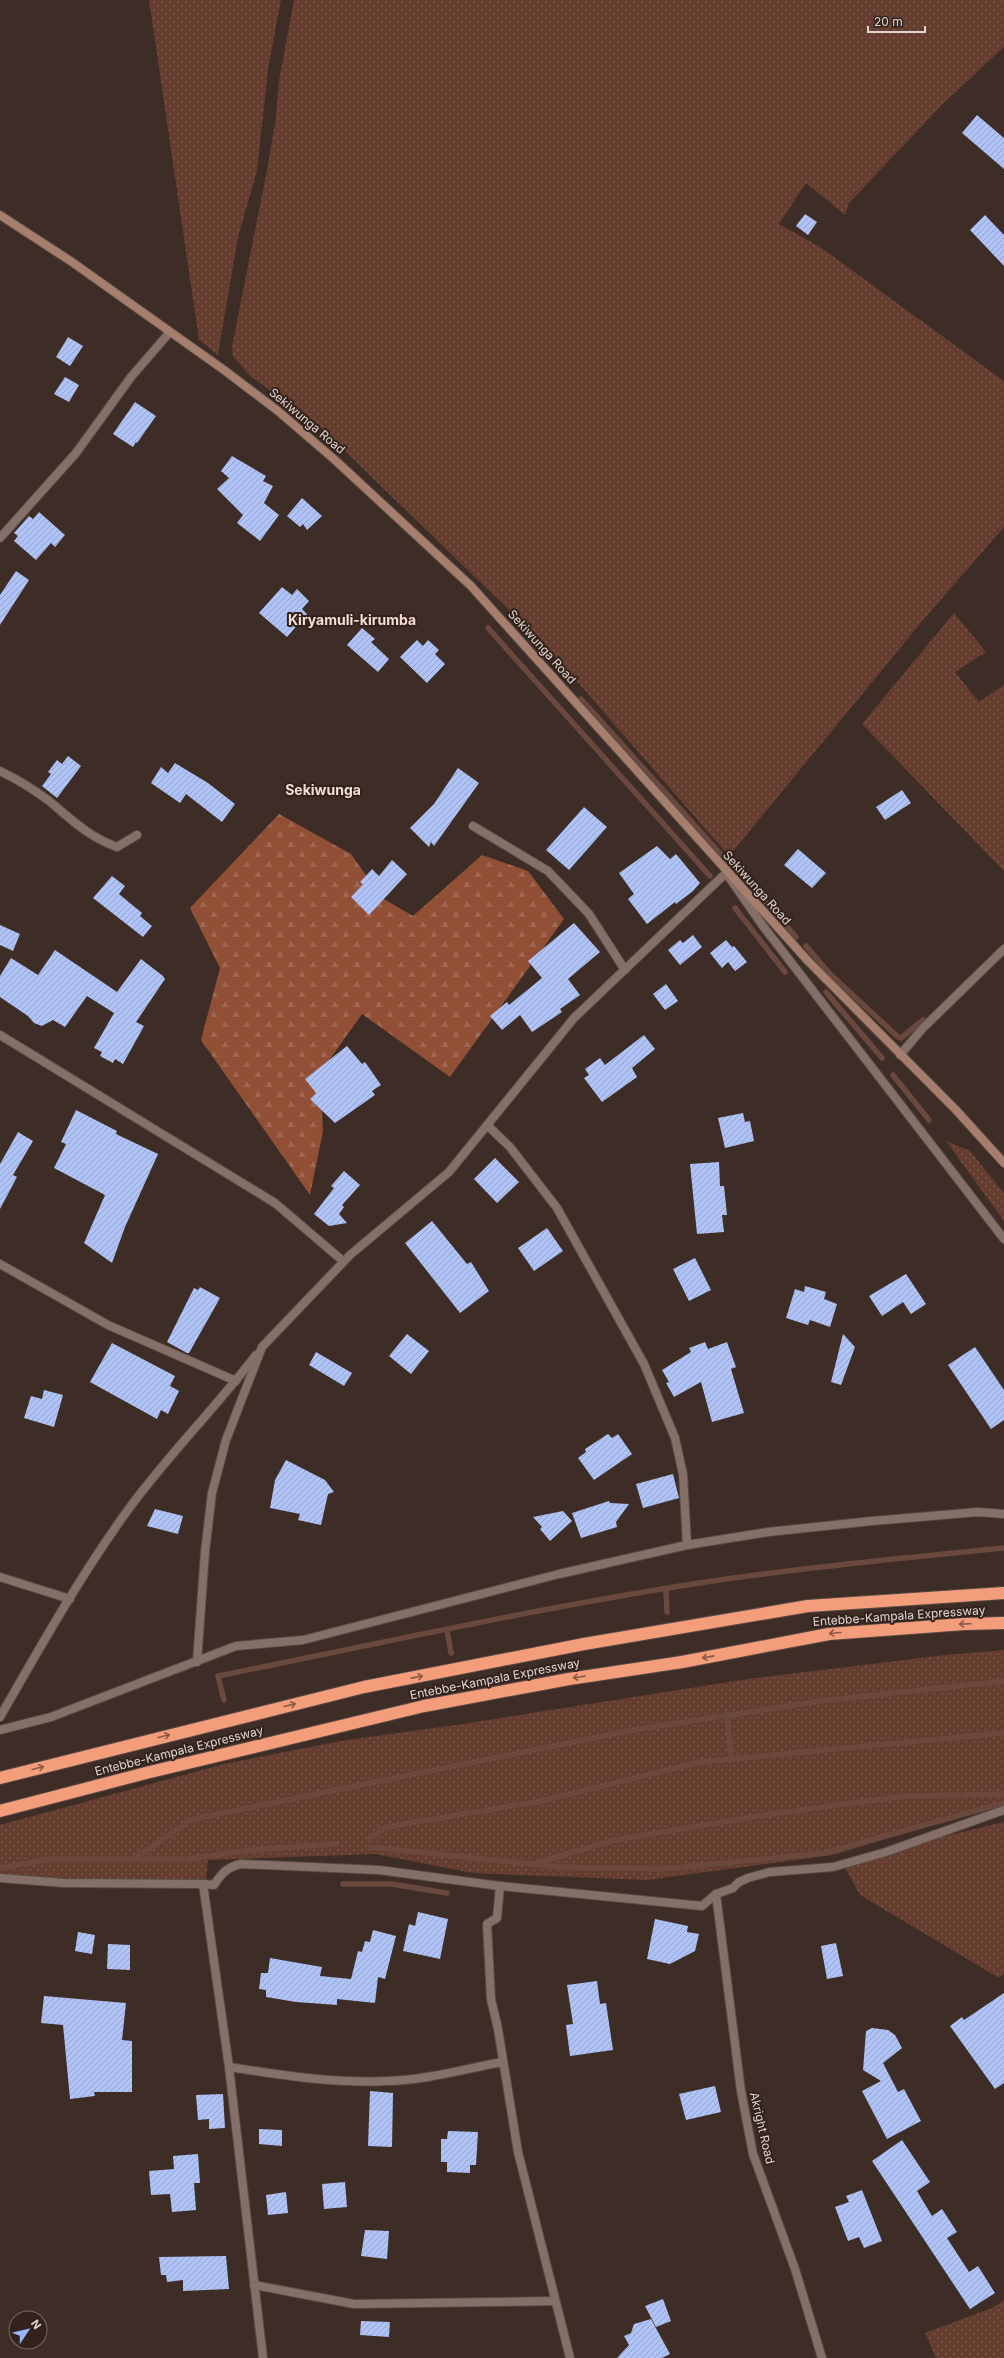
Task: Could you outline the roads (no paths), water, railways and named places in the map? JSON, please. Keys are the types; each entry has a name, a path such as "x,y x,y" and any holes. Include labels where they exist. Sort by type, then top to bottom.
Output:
{"highway":[{"name":"Entebbe-Kampala Expressway","path":"0,1778 364,1687 584,1644 808,1606 1004,1593"},
{"name":"Entebbe-Kampala Expressway","path":"0,1811 146,1773 424,1706 553,1682 682,1662 829,1634 964,1624 1004,1623"}],"main road":[{"name":"Sekiwunga Road","path":"0,215 170,332 278,411 335,460 470,586 621,752 726,873 808,961 956,1110 1004,1163"}],"street":[{"path":"0,538 76,453 131,377 170,332"},
{"path":"0,770 24,783 48,800 80,828 104,842 117,847 137,835"},
{"path":"473,826 548,871 569,890 589,914 624,970"},
{"path":"0,1717 70,1599 129,1508 167,1459 236,1381 262,1347 343,1261 449,1172 574,1018 726,873 763,926 1004,1239"},
{"path":"900,1055 923,1028 1004,949"},
{"path":"0,1035 275,1203 343,1261"},
{"path":"487,1125 510,1147 557,1208 644,1364 675,1438 683,1474 687,1546"},
{"path":"0,1264 108,1325 236,1381"},
{"path":"197,1662 205,1552 212,1492 226,1440 262,1347"},
{"path":"0,1730 51,1717 236,1646 303,1640 559,1574 687,1546 768,1532 864,1522 978,1512 1004,1514"},
{"path":"0,1577 70,1599"},
{"path":"0,1878 64,1883 214,1885 225,1870 241,1864 379,1870 500,1886 702,1906 716,1894 733,1888 739,1882 748,1878 770,1872 833,1867 878,1854 1004,1810"},
{"path":"203,1884 229,2067 262,2358"},
{"path":"500,1886 497,1918 487,1924 491,1999 518,2152 570,2358"},
{"name":"Akright Road","path":"716,1894 741,2091 753,2154 794,2270 822,2358"},
{"path":"229,2067 314,2080 386,2081 407,2080 502,2062"},
{"path":"254,2285 354,2304 555,2301"}],"waterway":[{"path":"488,628 710,876"},
{"path":"581,699 726,860"},
{"path":"741,873 796,937"},
{"path":"735,908 785,972"},
{"path":"806,946 830,974 898,1037 901,1038 923,1020"},
{"path":"826,992 882,1058"},
{"path":"893,1075 929,1120"},
{"path":"224,1700 218,1676 535,1612 662,1589 761,1574 1004,1548"},
{"path":"666,1590 667,1612"},
{"path":"447,1630 451,1653"},
{"path":"133,1860 190,1820 262,1805 633,1730 821,1701 1004,1681"},
{"path":"727,1714 731,1759"},
{"path":"369,1839 386,1827 541,1801 700,1762 1004,1733"},
{"path":"536,1863 615,1840 778,1813 906,1796 1004,1794"},
{"path":"370,1847 559,1867 661,1869 825,1853 1004,1803"},
{"path":"0,1868 52,1859 189,1859 251,1850 336,1844"},
{"path":"343,1884 391,1884 447,1893"}],"district":[{"name":"Kiryamuli-kirumba","path":"352,620"},
{"name":"Sekiwunga","path":"323,790"}]}
